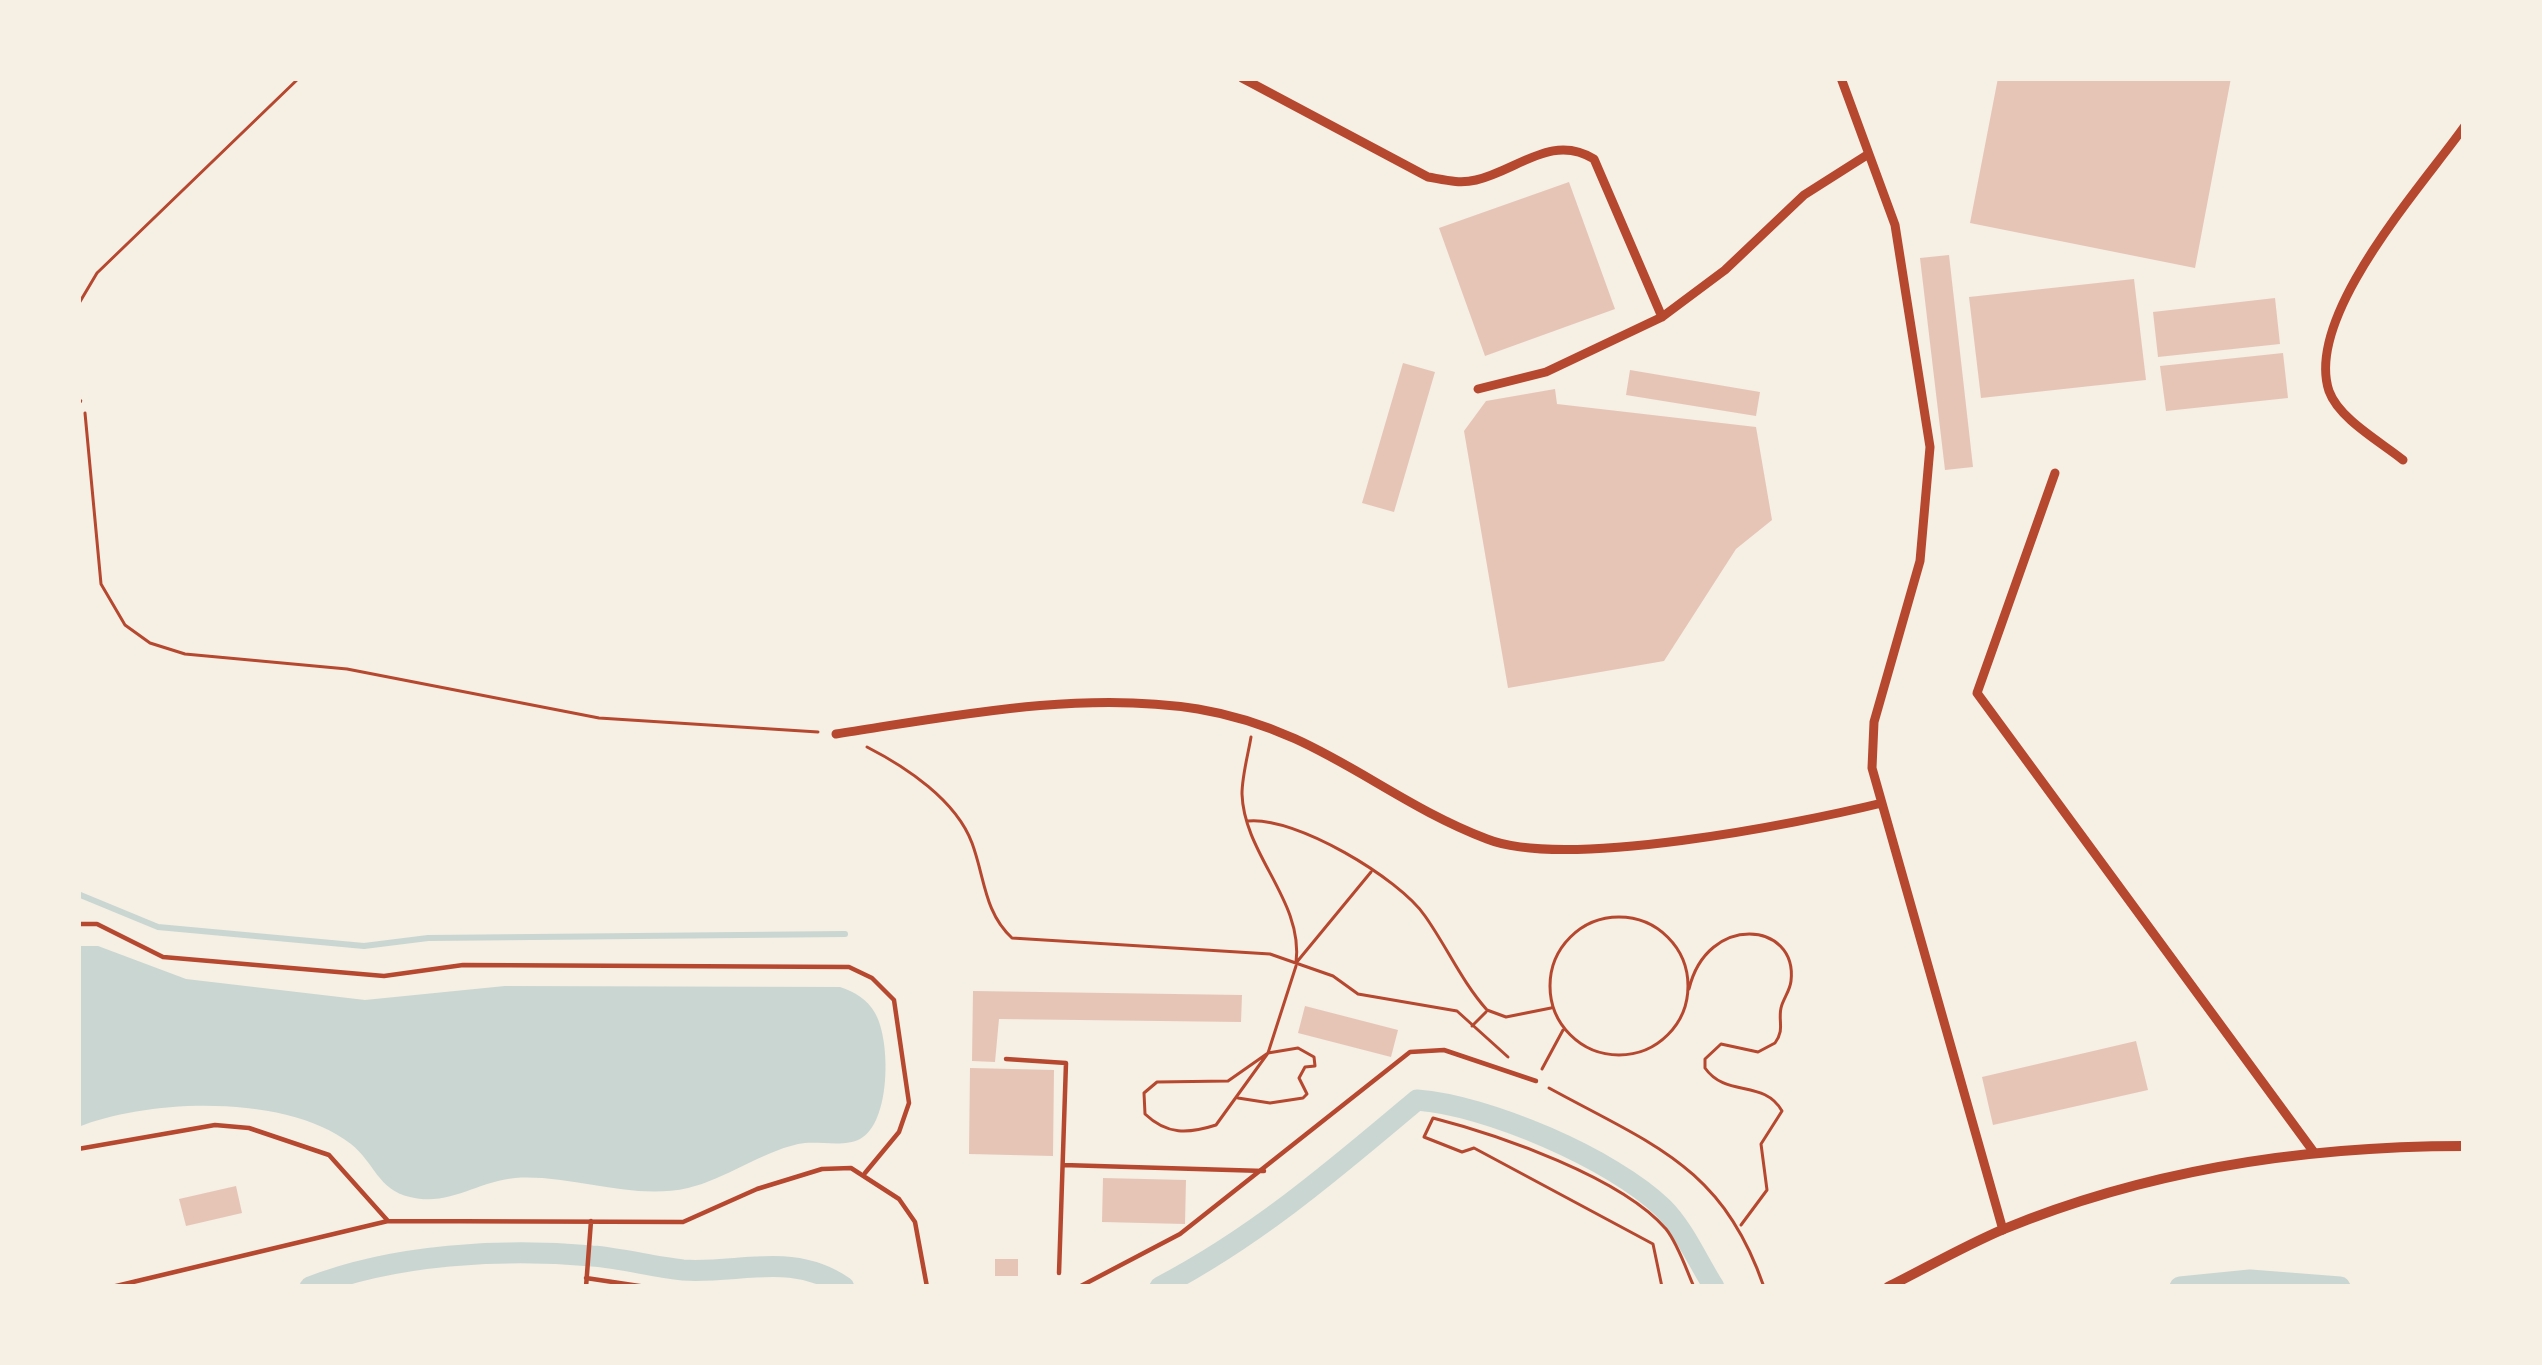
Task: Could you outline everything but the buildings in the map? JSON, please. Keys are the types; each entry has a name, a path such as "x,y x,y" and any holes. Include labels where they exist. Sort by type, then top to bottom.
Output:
{"street":[{"path":"1242,78 1428,177 1460,183 1482,179 1557,147 1575,147 1594,159 1662,317"},
{"path":"1841,78 1895,225 1930,447 1921,561 1874,722 1873,768 2003,1230"},
{"path":"2403,460 2346,414 2330,392 2327,359 2336,316 2352,284 2464,128"},
{"path":"1478,389 1546,372 1662,317 1725,270 1804,195 1867,155"},
{"path":"2056,473 1977,693 2313,1151"},
{"path":"836,734 957,715 1091,704 1198,709 1304,738 1488,840 1523,848 1735,835 1882,803"},
{"path":"1888,1287 2003,1230 2251,1159 2313,1151 2464,1146"}],"lane":[{"path":"78,924 97,924 163,957 384,976 463,965 849,967 872,978 894,1000 909,1103 899,1132 865,1173"},
{"path":"1079,1287 1153,1251 1264,1171 1411,1052 1444,1050 1536,1081"},
{"path":"1006,1059 1066,1063 1059,1273"},
{"path":"78,1149 214,1125 249,1128 329,1155 388,1221"},
{"path":"1063,1166 1264,1171"},
{"path":"112,1287 388,1221 683,1222 822,1169 865,1173 899,1199 915,1222 927,1287"},
{"path":"586,1287 591,1222"},
{"path":"586,1278 646,1287"}],"path":[{"path":"78,305 97,273 299,78"},
{"path":"79,400 90,426 101,584 125,625 150,643 185,654 347,669 599,718 836,734 903,766 940,799 970,838 993,921 1012,938 1270,954 1358,994 1456,1011 1536,1081 1676,1157 1719,1196 1739,1228 1764,1287"},
{"path":"1238,1098 1270,1103 1307,1094 1299,1078 1305,1067 1315,1066 1313,1057 1298,1048 1268,1053 1228,1081 1156,1082 1144,1093 1145,1114 1159,1128 1200,1130 1216,1125 1268,1053 1296,963 1300,938 1248,821 1242,794 1254,724"},
{"path":"1248,821 1286,824 1371,872 1424,914 1487,1010 1506,1017 1553,1008"},
{"path":"1296,963 1371,872"},
{"path":"1689,989 1680,952 1665,934 1623,916 1600,919 1564,944 1549,986 1563,1028 1600,1054 1647,1051 1681,1020 1689,989 1695,965 1708,949 1722,938 1749,932 1780,946 1792,979 1775,1043 1758,1052 1721,1044 1705,1059 1705,1068 1722,1086 1763,1091 1783,1111 1761,1144 1767,1190 1739,1228"},
{"path":"1472,1026 1487,1010"},
{"path":"1536,1081 1563,1028"},
{"path":"1662,1287 1653,1244 1474,1148 1462,1152 1424,1137 1433,1118 1488,1133 1637,1205 1667,1231 1694,1287"}],"shaded area":[{"path":"78,946 98,946 186,979 365,1000 505,986 840,987 864,1000 880,1026 883,1099 870,1130 860,1139 798,1144 688,1188 645,1191 515,1178 438,1199 410,1197 383,1182 351,1144 292,1116 256,1109 179,1106 108,1117 78,1127"}],"waterway":[{"path":"78,894 158,927 364,946 428,938 845,934"},
{"path":"1160,1287 1262,1224 1417,1100 1512,1123 1613,1171 1671,1216 1714,1287"},
{"path":"310,1287 413,1261 522,1253 603,1257 683,1270 785,1267 825,1276 844,1287"},
{"path":"2180,1287 2250,1280 2340,1287"}]}
